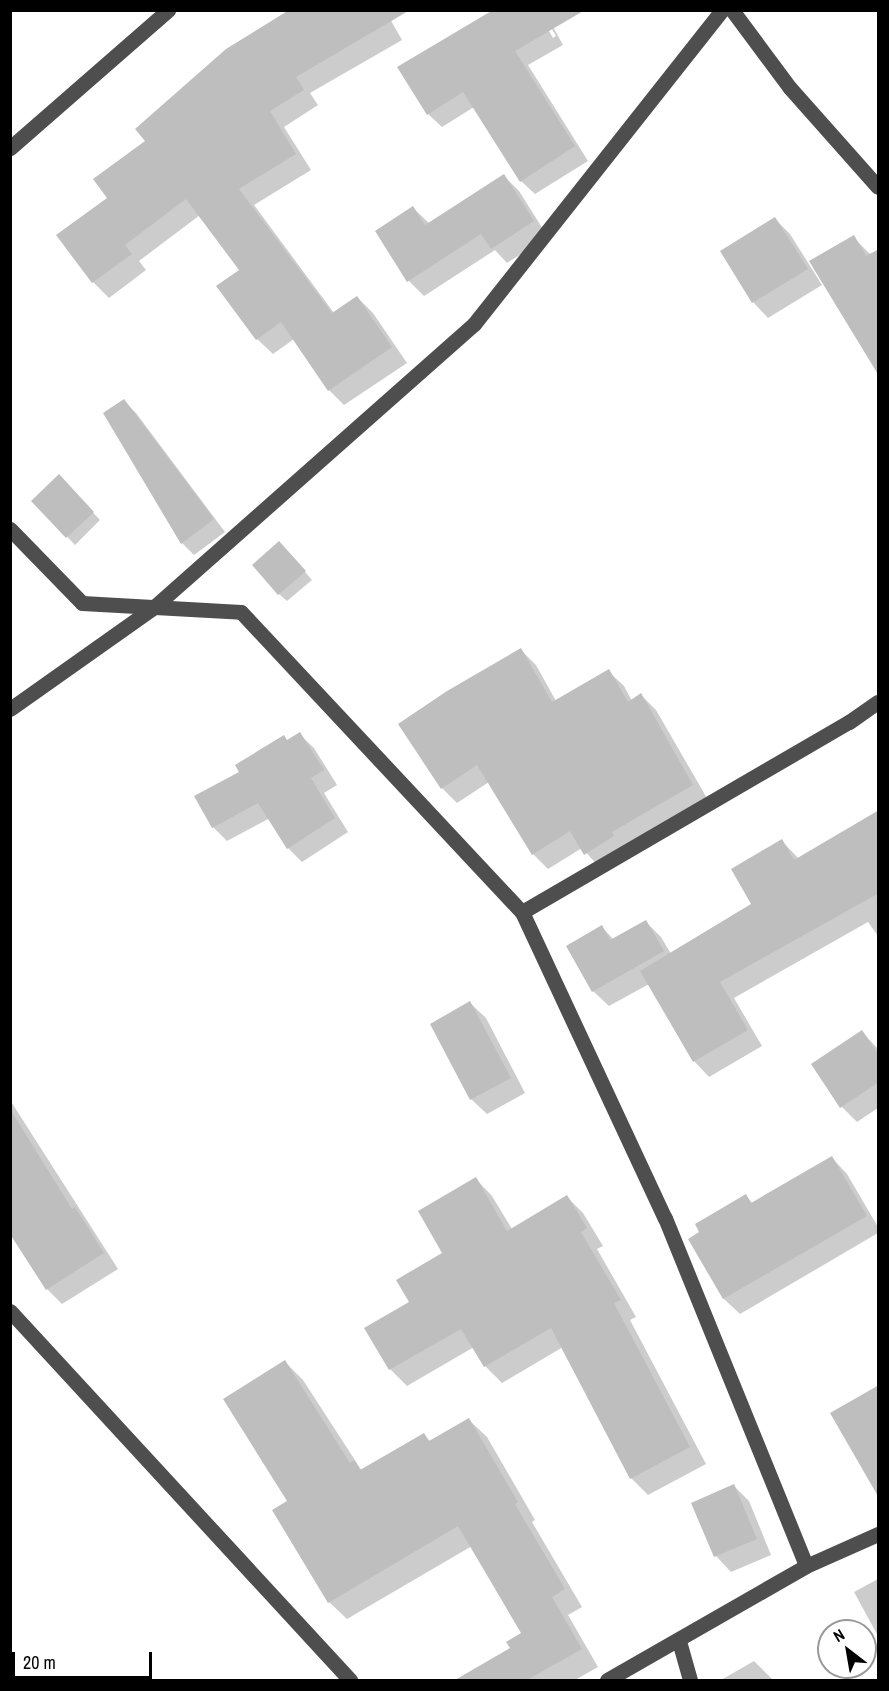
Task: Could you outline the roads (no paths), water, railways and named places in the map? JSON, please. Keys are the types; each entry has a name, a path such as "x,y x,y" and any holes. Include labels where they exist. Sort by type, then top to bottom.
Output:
{"street":[{"path":"10,148 168,10"},
{"path":"10,709 154,607 474,324 722,10"},
{"path":"732,10 790,88 879,187"},
{"path":"10,529 82,603 241,612 522,912 665,1218 806,1566"},
{"path":"522,912 849,722 879,702"},
{"path":"10,1311 350,1680"},
{"path":"607,1680 679,1641 806,1566 879,1534"},
{"path":"679,1641 690,1680"}]}
